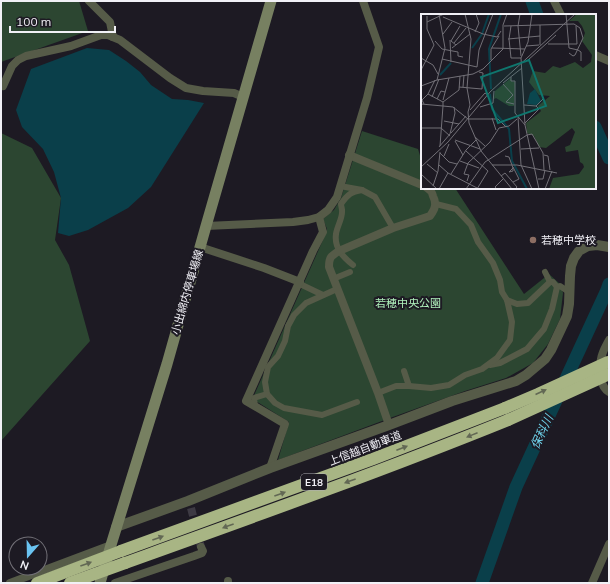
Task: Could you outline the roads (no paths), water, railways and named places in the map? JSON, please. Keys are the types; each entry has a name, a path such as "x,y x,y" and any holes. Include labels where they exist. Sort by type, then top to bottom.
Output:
{"highway":[{"name":"上信越自動車道","path":"37,583 373,460 505,408 608,361"},
{"name":"上信越自動車道","path":"70,583 119,553 384,468 508,420 609,374"}],"main road":[{"name":"小出綿内停車場線","path":"100,583 119,553 116,527 167,364 271,1"}],"street":[{"path":"89,1 110,22 112,37"},
{"path":"206,226 293,222 308,220 319,216 328,210 337,197 350,156 367,98 379,47 362,1"},
{"path":"554,1 560,14"},
{"path":"3,86 12,66 18,60 26,56 71,46 101,35 108,35 120,40 170,78 186,88 203,91 234,93 243,97"},
{"path":"596,55 609,61"},
{"path":"350,156 421,185"},
{"path":"340,186 362,190 375,198 393,228"},
{"path":"389,425 333,279 329,267 329,261 332,256 340,251 393,228 430,216 434,211 436,204 431,190 429,189"},
{"path":"354,265 345,259 340,251 336,244 336,234 342,209 341,204 347,196 354,191 362,190"},
{"path":"378,393 396,386 431,388 449,385 465,375 482,369 497,358 510,340 512,322 508,300 502,292 500,280 493,263 478,242 471,225 456,209 436,204"},
{"path":"253,399 322,232 319,216"},
{"path":"116,527 190,504 270,468 452,401 516,381 526,375 541,362 551,350 567,316 571,266 574,258 579,251 588,246 597,245 609,247"},
{"path":"200,247 264,268 301,283 323,295"},
{"path":"333,279 350,272"},
{"path":"545,272 550,282 553,282 557,287 560,286 569,292"},
{"path":"508,300 517,304 528,303 550,282"},
{"path":"486,366 500,363 527,349 544,329 552,309 557,287"},
{"path":"337,289 306,303 294,315 288,326 285,341 278,356 268,367 265,382 267,394 275,403 284,408 322,415 357,402"},
{"path":"609,340 601,359 600,372 602,383 609,392"},
{"path":"404,371 409,386"},
{"path":"253,399 267,394"},
{"path":"253,399 285,424 270,468"},
{"path":"592,583 609,544"},
{"path":"115,583 202,553 203,551 201,547"},
{"path":"10,583 119,553"}],"water":[{"path":"87,48 109,50 140,72 151,85 172,99 204,103 151,187 128,208 88,230 69,236 58,233 61,198 54,172 43,149 22,127 16,110 31,69"}],"waterway":[{"name":"保科川","path":"532,1 537,14"},
{"name":"保科川","path":"596,129 609,158"},
{"name":"保科川","path":"482,583 516,487 609,284"}],"tunnel":[{"path":"191,508 201,547"}],"place":[{"name":"若穂中学校","path":"533,240"}],"park label":[{"name":"若穂中央公園","path":"408,303"}]}
